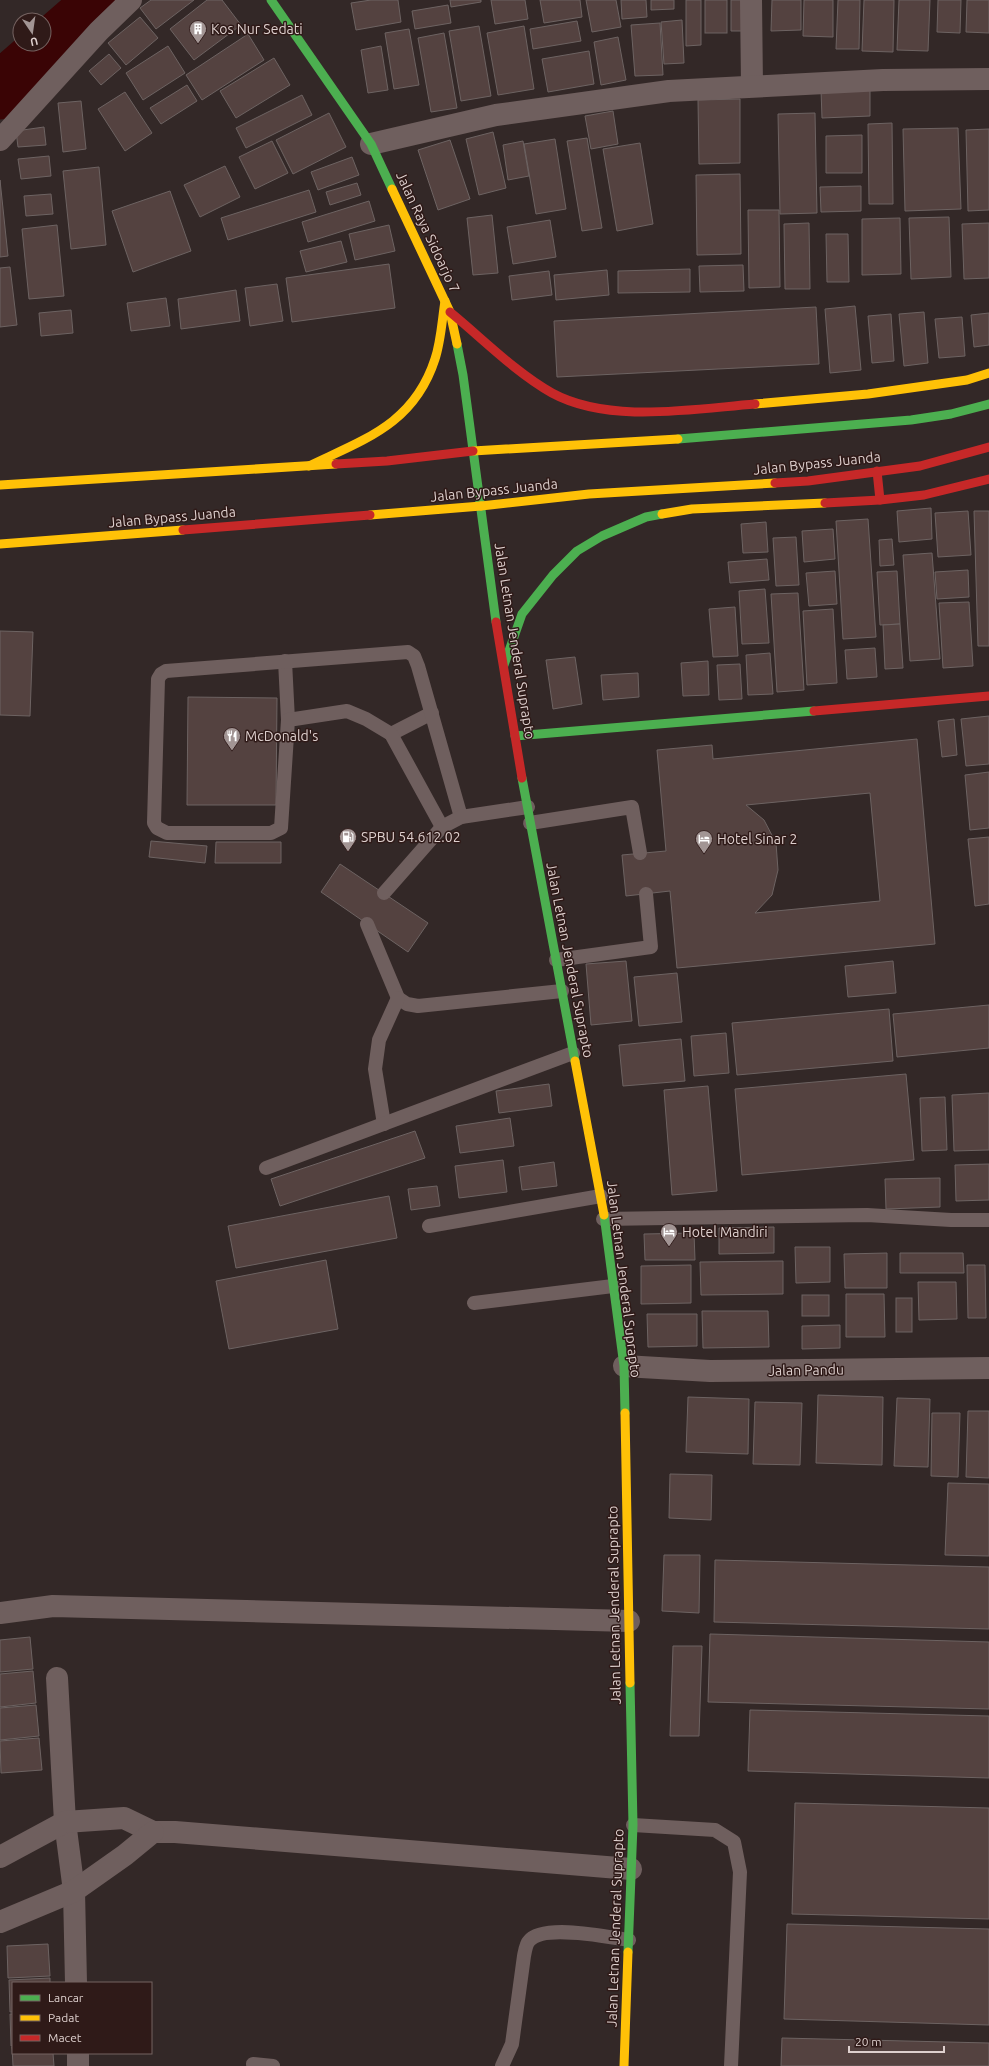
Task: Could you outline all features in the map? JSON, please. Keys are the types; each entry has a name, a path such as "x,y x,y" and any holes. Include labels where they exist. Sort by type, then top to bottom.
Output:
{"main road":[{"name":"Jalan Raya Sidoarjo 7","path":"271,0 371,144 450,312 463,375 481,506"},
{"path":"309,466 372,436 397,419 420,393 435,358 445,301"},
{"path":"450,312 524,374 553,393 589,407 621,412 690,410 868,394 967,380 989,373"},
{"path":"0,485 387,461 473,451 786,432 929,418 967,412 989,404"},
{"name":"Jalan Bypass Juanda","path":"0,544 481,506 589,494 808,481 920,466 989,447"},
{"path":"877,471 880,500"},
{"path":"503,667 522,614 553,574 577,551 602,536 646,517 692,509 880,500 924,495 989,479"},
{"name":"Jalan Letnan Jenderal Suprapto","path":"481,506 503,667 530,823 601,1196 624,1366 633,1825 624,2066"},
{"path":"515,736 989,696"}],"street":[{"path":"0,140 99,32 131,0"},
{"path":"752,0 752,86"},
{"path":"371,144 496,115 669,91 883,80 989,78"},
{"name":"Jalan Pandu","path":"624,1366 710,1371 989,1368"},
{"path":"0,1613 53,1606 629,1621"},
{"path":"57,1678 65,1822 74,1891 76,1982"},
{"path":"0,1857 65,1822 124,1818 154,1832 174,1832 631,1869"},
{"path":"0,1922 74,1891 125,1855 154,1832"},
{"path":"78,2054 78,2066"}],"lane":[{"path":"285,661 288,720 281,828 271,833 172,835 157,828 154,824 156,692 158,679 161,674 166,672 285,661 408,652 414,656 418,666 461,817"},
{"path":"288,720 347,711 366,719 391,734 442,827"},
{"path":"391,734 432,713"},
{"path":"384,893 442,827 461,817 528,807"},
{"path":"530,823 632,807 640,853"},
{"path":"556,960 651,947 646,894"},
{"path":"367,924 398,998 407,1004 418,1006 562,991"},
{"path":"384,1124 376,1069 379,1040 398,998"},
{"path":"266,1168 573,1053"},
{"path":"429,1226 601,1196"},
{"path":"603,1218 867,1215 950,1220 989,1220"},
{"path":"474,1303 613,1286"},
{"path":"633,1825 715,1830 734,1842 740,1872 731,2066"},
{"path":"502,2066 512,2044 523,1963 528,1942 536,1936 552,1932 629,1940"},
{"path":"253,2064 273,2066"}],"building":[{"path":"151,0 194,0 156,29 140,8"},
{"name":"Kos Nur Sedati","path":"207,0 222,0 241,25 194,60 170,29"},
{"path":"371,0 398,0 401,22 356,30 351,3"},
{"path":"450,0 481,0 481,2 451,7"},
{"path":"491,0 525,0 528,19 495,24"},
{"path":"540,0 580,0 582,17 544,23"},
{"path":"586,0 616,0 621,27 592,32"},
{"path":"621,0 646,0 647,17 622,19"},
{"path":"651,0 674,0 674,9 651,10"},
{"path":"686,0 701,0 701,45 686,46"},
{"path":"705,0 727,0 727,33 705,33"},
{"path":"731,0 743,0 744,31 731,31"},
{"path":"772,0 801,0 801,30 771,31"},
{"path":"804,0 833,0 833,37 803,36"},
{"path":"838,0 860,0 859,49 836,49"},
{"path":"864,0 894,0 893,52 862,51"},
{"path":"899,0 930,0 928,51 897,50"},
{"path":"938,0 961,0 960,33 937,32"},
{"path":"967,0 989,0 989,33 966,32"},
{"path":"448,5 451,23 415,29 412,11"},
{"path":"140,17 158,38 126,65 108,43"},
{"path":"682,20 684,63 664,64 661,22"},
{"path":"577,21 581,41 533,49 530,29"},
{"path":"660,23 663,75 635,76 631,25"},
{"path":"479,26 491,96 461,101 449,31"},
{"path":"524,26 534,89 498,95 487,33"},
{"path":"409,29 419,85 394,89 385,33"},
{"path":"444,33 457,108 431,112 418,38"},
{"path":"248,34 264,60 202,100 186,75"},
{"path":"618,37 626,80 601,85 594,42"},
{"path":"168,46 185,73 143,100 126,73"},
{"path":"381,46 388,90 368,93 361,50"},
{"path":"589,51 594,84 548,92 542,59"},
{"path":"109,54 121,68 101,85 89,71"},
{"path":"274,58 290,85 236,118 220,91"},
{"path":"187,85 197,101 161,124 150,108"},
{"path":"870,89 870,116 822,118 821,90"},
{"path":"125,92 152,133 125,151 98,109"},
{"path":"302,95 312,115 246,148 236,128"},
{"path":"740,99 740,163 699,164 698,100"},
{"path":"81,101 86,149 63,152 58,103"},
{"path":"613,111 618,144 591,149 585,116"},
{"path":"329,113 346,147 293,174 276,140"},
{"path":"815,113 817,213 780,214 778,114"},
{"path":"892,123 893,204 869,204 868,124"},
{"path":"44,127 46,145 18,147 16,131"},
{"path":"958,128 961,209 905,211 903,129"},
{"path":"989,129 989,210 968,211 966,130"},
{"path":"493,132 506,188 479,195 466,139"},
{"path":"862,135 862,173 826,173 826,136"},
{"path":"587,138 602,228 582,231 567,141"},
{"path":"555,139 566,209 536,214 524,144"},
{"path":"450,140 470,199 438,210 418,150"},
{"path":"272,141 288,173 255,189 239,157"},
{"path":"523,141 529,176 508,180 503,145"},
{"path":"640,143 653,224 617,231 603,149"},
{"path":"49,156 51,176 21,179 18,159"},
{"path":"352,157 359,175 318,190 311,172"},
{"path":"225,166 240,197 200,217 184,185"},
{"path":"99,167 106,245 71,249 63,171"},
{"path":"740,174 741,254 697,255 696,175"},
{"path":"0,180 8,256 0,257"},
{"path":"357,183 361,195 330,205 326,192"},
{"path":"861,186 861,211 821,212 820,187"},
{"path":"309,190 316,212 228,240 221,218"},
{"path":"170,191 191,251 133,272 112,211"},
{"path":"51,194 53,214 26,216 24,196"},
{"path":"369,201 375,221 308,242 302,222"},
{"path":"748,210 779,210 780,287 749,288"},
{"path":"492,215 498,273 473,275 467,218"},
{"path":"949,217 951,277 911,279 909,218"},
{"path":"900,218 901,274 862,275 862,219"},
{"path":"550,220 556,257 513,264 507,227"},
{"path":"809,223 810,289 785,289 784,224"},
{"path":"989,223 989,278 964,279 962,224"},
{"path":"57,225 64,296 29,299 22,229"},
{"path":"389,225 395,251 355,260 349,234"},
{"path":"826,234 848,234 849,282 827,282"},
{"path":"341,241 347,262 306,272 300,251"},
{"path":"389,264 395,308 292,322 286,278"},
{"path":"743,265 744,291 700,292 699,266"},
{"path":"10,267 17,325 0,327 0,268"},
{"path":"690,269 690,292 618,293 618,271"},
{"path":"607,270 609,295 556,300 554,275"},
{"path":"549,271 552,295 512,300 509,276"},
{"path":"277,284 283,321 250,326 245,288"},
{"path":"236,290 240,321 181,329 178,299"},
{"path":"166,298 170,326 131,331 127,303"},
{"path":"855,306 861,370 830,373 825,309"},
{"path":"816,307 819,364 557,377 554,321"},
{"path":"71,310 73,333 41,336 39,313"},
{"path":"924,312 928,363 904,366 899,314"},
{"path":"989,313 989,345 974,347 971,315"},
{"path":"891,314 894,361 872,363 868,316"},
{"path":"962,317 965,356 939,358 935,319"},
{"path":"931,508 932,539 899,542 897,511"},
{"path":"968,511 971,555 938,557 935,513"},
{"path":"974,511 989,511 989,646 978,646"},
{"path":"868,519 876,637 843,639 836,521"},
{"path":"766,522 768,552 743,553 741,524"},
{"path":"833,529 835,559 804,562 802,531"},
{"path":"796,537 799,585 776,586 773,538"},
{"path":"892,539 894,565 880,566 879,540"},
{"path":"932,553 940,659 910,661 903,555"},
{"path":"767,559 769,580 730,583 728,562"},
{"path":"968,570 969,597 937,599 935,572"},
{"path":"835,571 837,604 809,606 806,573"},
{"path":"897,571 900,624 880,625 877,572"},
{"path":"765,589 769,643 742,644 739,591"},
{"path":"798,593 804,690 777,692 771,594"},
{"path":"969,602 973,666 943,668 939,603"},
{"path":"735,607 738,656 713,657 709,609"},
{"path":"833,609 837,683 807,685 803,611"},
{"path":"900,624 903,668 885,669 883,625"},
{"path":"0,631 33,632 30,716 0,715"},
{"path":"875,648 877,677 847,679 845,650"},
{"path":"770,653 773,694 748,695 746,655"},
{"path":"575,657 582,704 553,709 546,660"},
{"path":"708,661 709,695 683,696 681,663"},
{"path":"740,664 742,699 719,700 717,665"},
{"path":"638,673 639,697 603,700 601,675"},
{"name":"McDonald's","path":"188,697 277,698 276,805 187,805"},
{"path":"989,716 989,764 966,766 961,719"},
{"path":"954,719 957,755 942,757 938,721"},
{"name":"Hotel Sinar 2","path":"917,739 935,944 677,968 670,891 626,896 622,855 666,851 657,750 712,745 713,759","holes":["870,793 880,901 755,913 772,895 778,870 776,843 764,820 746,805"]},
{"path":"989,772 989,828 970,830 965,775"},
{"path":"989,837 989,904 975,906 968,839"},
{"path":"151,841 207,846 205,863 149,857"},
{"path":"216,842 281,842 281,863 215,863"},
{"path":"340,864 428,923 408,952 321,892"},
{"path":"626,961 632,1021 591,1025 586,964"},
{"path":"893,961 896,993 848,997 845,966"},
{"path":"677,973 682,1022 639,1026 634,977"},
{"path":"989,1005 989,1048 897,1057 893,1014"},
{"path":"889,1009 893,1061 737,1075 732,1023"},
{"path":"726,1033 729,1073 694,1076 691,1036"},
{"path":"681,1039 685,1081 623,1086 619,1045"},
{"path":"906,1074 914,1160 742,1175 735,1089"},
{"path":"549,1084 552,1106 499,1113 496,1091"},
{"path":"708,1086 717,1191 672,1195 664,1090"},
{"path":"989,1093 989,1150 954,1151 952,1095"},
{"path":"945,1097 947,1150 922,1151 920,1098"},
{"path":"510,1118 514,1146 460,1153 456,1126"},
{"path":"415,1131 425,1158 280,1206 271,1179"},
{"path":"503,1160 507,1192 459,1198 455,1166"},
{"path":"554,1162 557,1186 522,1190 519,1167"},
{"path":"989,1164 989,1200 956,1201 955,1165"},
{"path":"940,1178 940,1207 886,1209 885,1179"},
{"path":"437,1186 440,1206 411,1210 408,1189"},
{"path":"389,1196 397,1238 236,1268 228,1226"},
{"path":"774,1227 774,1253 719,1254 719,1228"},
{"name":"Hotel Mandiri","path":"694,1233 695,1260 645,1260 644,1234"},
{"path":"795,1247 830,1247 830,1282 796,1283"},
{"path":"887,1253 887,1288 845,1288 844,1254"},
{"path":"900,1253 963,1253 964,1273 900,1273"},
{"path":"326,1260 338,1329 229,1349 216,1281"},
{"path":"783,1261 783,1294 701,1295 700,1262"},
{"path":"691,1265 691,1303 641,1304 641,1266"},
{"path":"967,1265 985,1265 986,1318 968,1318"},
{"path":"918,1282 956,1282 957,1319 919,1320"},
{"path":"846,1294 884,1294 885,1337 846,1337"},
{"path":"802,1295 829,1295 829,1316 802,1316"},
{"path":"896,1298 912,1298 912,1332 896,1332"},
{"path":"702,1311 768,1311 769,1347 703,1348"},
{"path":"647,1314 697,1314 697,1346 648,1347"},
{"path":"840,1325 840,1348 802,1349 802,1326"},
{"path":"818,1395 883,1397 882,1465 816,1463"},
{"path":"688,1397 749,1399 748,1454 686,1452"},
{"path":"897,1398 930,1399 928,1467 894,1466"},
{"path":"755,1402 802,1403 800,1465 753,1464"},
{"path":"968,1411 989,1411 989,1478 966,1477"},
{"path":"932,1413 960,1413 958,1477 931,1476"},
{"path":"670,1474 712,1475 711,1520 669,1518"},
{"path":"948,1483 989,1484 989,1556 945,1555"},
{"path":"664,1555 700,1555 699,1613 662,1611"},
{"path":"715,1560 989,1567 989,1629 714,1622"},
{"path":"710,1634 989,1642 989,1709 708,1702"},
{"path":"30,1637 33,1669 0,1672 0,1640"},
{"path":"673,1646 702,1646 699,1736 670,1736"},
{"path":"33,1671 36,1703 0,1707 0,1674"},
{"path":"36,1705 39,1736 0,1740 0,1708"},
{"path":"750,1710 989,1716 989,1778 748,1771"},
{"path":"39,1738 42,1770 1,1773 0,1741"},
{"path":"795,1803 989,1808 989,1919 792,1914"},
{"path":"787,1924 989,1929 989,2025 784,2019"},
{"path":"48,1944 50,1976 8,1978 7,1946"},
{"path":"50,1978 50,1982 12,1982 12,2012 10,2012 9,1980"},
{"path":"10,2014 12,2014 12,2046"},
{"path":"782,2038 989,2043 989,2066 781,2066"},
{"path":"12,2054 53,2054 54,2066 13,2066"}],"waterway":[{"path":"0,91 84,18 100,0"}],"traffic: fast":[{"path":"271,0 371,144 392,189"},
{"path":"457,344 463,375 496,622"},
{"path":"678,439 911,420 951,414 989,404"},
{"path":"504,665 522,614 553,575 577,551 602,536 646,517 662,514"},
{"path":"515,736 814,711"},
{"path":"522,778 575,1061"},
{"path":"604,1215 624,1366 625,1413"},
{"path":"628,1952 633,1825 630,1683"}],"traffic: slow":[{"path":"392,189 450,312 457,344"},
{"path":"309,466 349,447 385,427 401,414 414,399 426,381 435,359 440,338 445,301"},
{"path":"755,404 868,394 967,380 989,373"},
{"path":"473,451 678,439"},
{"path":"0,485 336,464"},
{"path":"481,506 589,494 775,483"},
{"path":"662,514 692,509 825,503"},
{"path":"370,515 481,506"},
{"path":"0,544 183,530"},
{"path":"575,1061 604,1215"},
{"path":"625,1413 630,1683"},
{"path":"624,2066 628,1952"}],"traffic: jam":[{"path":"450,312 538,385 575,403 599,408 651,412 755,404"},
{"path":"775,483 808,481 920,466 989,447"},
{"path":"336,464 387,461 473,451"},
{"path":"877,471 880,500"},
{"path":"825,503 880,500 924,495 989,479"},
{"path":"183,530 370,515"},
{"path":"496,622 522,778"},
{"path":"814,711 989,696"}],"place":[{"name":"Kos Nur Sedati","path":"198,44"},
{"name":"McDonald's","path":"232,751"},
{"name":"SPBU 54.612.02","path":"348,852"},
{"name":"Hotel Sinar 2","path":"704,854"},
{"name":"Hotel Mandiri","path":"669,1247"}]}
